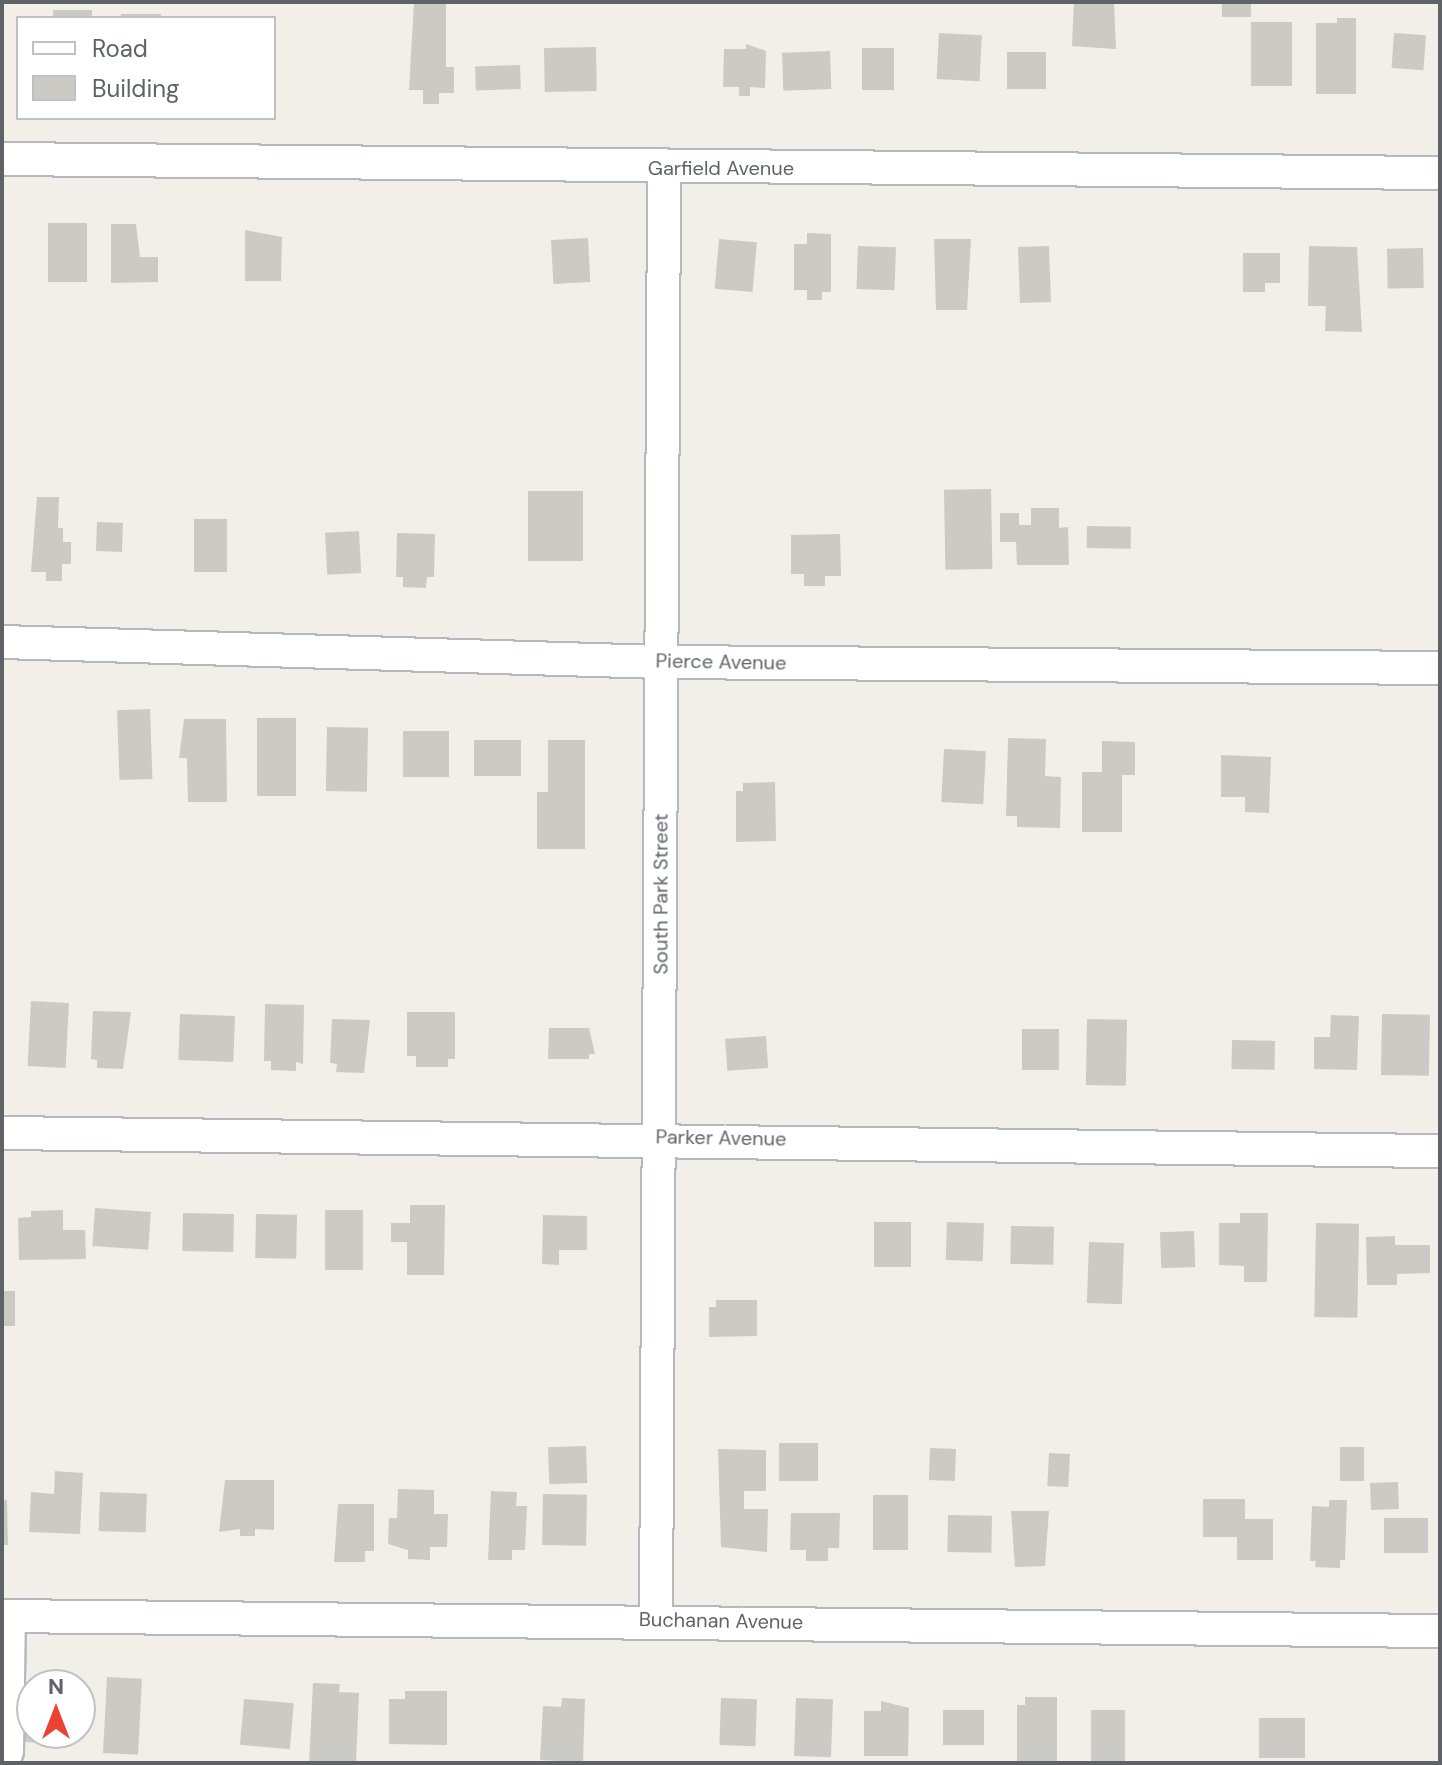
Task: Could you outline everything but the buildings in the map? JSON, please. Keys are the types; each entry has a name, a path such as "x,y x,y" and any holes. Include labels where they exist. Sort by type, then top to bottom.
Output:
{"street":[{"name":"Garfield Avenue","path":"2,159 664,168 1440,173"},
{"name":"South Park Street","path":"656,1620 664,168"},
{"name":"Pierce Avenue","path":"2,642 662,662 1440,668"},
{"name":"Parker Avenue","path":"2,1133 659,1137 1440,1151"},
{"name":"Buchanan Avenue","path":"6,1616 656,1620 1440,1631"},
{"path":"3,1763 7,1751 6,1616"}]}
